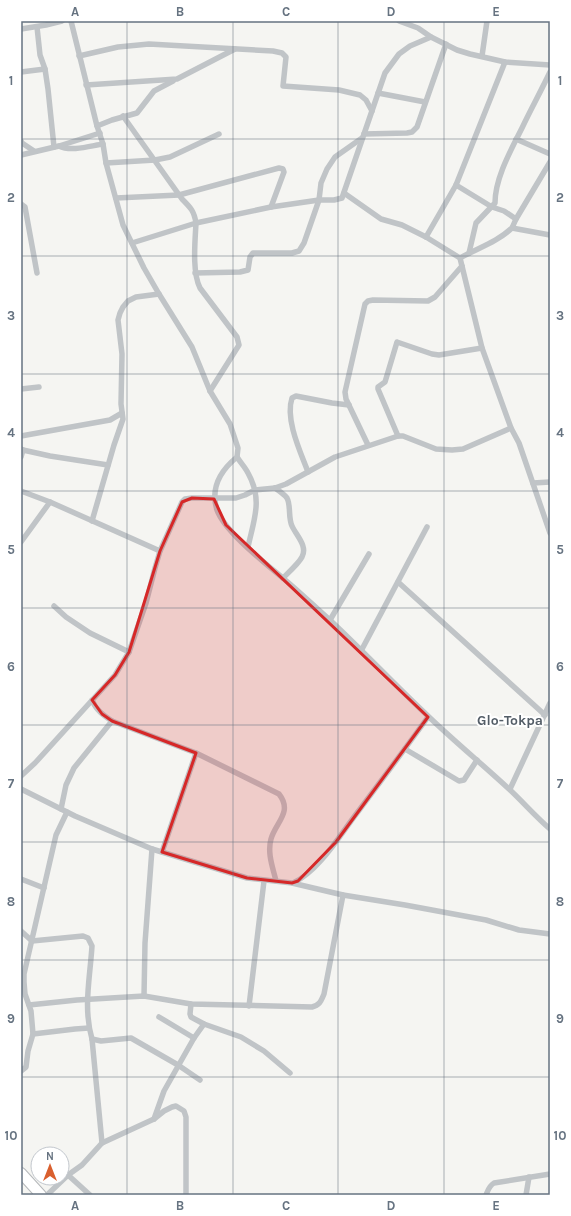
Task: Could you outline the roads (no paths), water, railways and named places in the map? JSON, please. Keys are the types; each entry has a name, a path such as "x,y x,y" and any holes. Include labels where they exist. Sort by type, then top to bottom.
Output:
{"highway":[{"path":"21,1173 41,1195"}],"street":[{"path":"21,29 62,21"},
{"path":"71,21 86,85 103,144 106,163 123,225 159,294 192,347 210,391 230,424 238,448 237,457 229,464 217,481 214,491 214,498 218,511 226,525 268,567 283,578 330,620 428,717 510,789 550,829"},
{"path":"399,21 418,28 431,37 457,50 506,62 550,65"},
{"path":"482,56 487,21"},
{"path":"37,27 40,55 45,70 56,146"},
{"path":"132,243 196,223 271,207 319,200 338,200 342,198 385,73 399,54 410,46 431,37"},
{"path":"79,56 118,47 149,44 273,51 286,57 283,86 339,90 360,94 366,100 372,111"},
{"path":"195,273 240,272 248,270 250,257 253,253 292,253 299,251 304,243 319,200 321,183 332,160 363,136 412,132 417,127 446,44"},
{"path":"97,126 123,116 131,116 137,113 154,91 236,48"},
{"path":"426,237 456,185 506,62"},
{"path":"21,72 45,70"},
{"path":"469,253 476,223 495,203 498,182 508,157 550,72"},
{"path":"86,85 177,79"},
{"path":"378,93 425,102"},
{"path":"123,116 179,194 192,209 196,223 195,273 198,283 200,288 237,337 238,345 210,391"},
{"path":"21,162 22,155 100,133"},
{"path":"106,163 155,160 170,157 220,134"},
{"path":"516,139 550,154"},
{"path":"21,141 34,151"},
{"path":"56,146 64,148 103,144"},
{"path":"460,258 493,242 512,228 550,162"},
{"path":"116,198 179,194 279,168 283,169 284,172 271,207"},
{"path":"456,185 492,207 504,211 516,219"},
{"path":"344,193 380,218 402,225 426,237 460,258 482,348 510,428 519,443 550,533"},
{"path":"21,204 25,207 37,273"},
{"path":"512,228 550,235"},
{"path":"368,445 346,399 345,392 365,304 373,300 428,301 436,297 462,266"},
{"path":"92,520 123,419 121,404 122,354 118,320 120,313 128,301 136,297 159,294"},
{"path":"398,436 378,389 378,387 385,382 397,342 439,355 482,348"},
{"path":"21,389 39,387"},
{"path":"308,472 292,425 290,404 292,398 296,396 349,405"},
{"path":"21,436 110,420 122,413"},
{"path":"110,420 121,426"},
{"path":"21,776 115,675 129,652 146,603 160,551 182,502 185,499 236,498 245,496 255,490 275,488 286,484 335,457 398,436 403,436 436,449 452,450 463,449 510,428"},
{"path":"21,457 22,449 50,456 108,465"},
{"path":"237,457 248,472 257,499 257,507 248,547"},
{"path":"533,483 550,482"},
{"path":"275,488 288,500 290,521 302,543 303,549 302,557 283,578"},
{"path":"21,491 92,520 160,551"},
{"path":"21,542 50,502"},
{"path":"361,651 427,526"},
{"path":"330,620 369,554"},
{"path":"398,582 545,715"},
{"path":"54,606 66,617 90,633 129,652"},
{"path":"92,700 98,711 112,721 196,753 279,794 284,800 285,806 283,814 271,839 269,854 276,881"},
{"path":"510,789 550,703"},
{"path":"292,883 305,876 316,866 336,842 428,717"},
{"path":"61,809 66,785 74,768 112,721"},
{"path":"405,749 459,781 464,780 477,760"},
{"path":"162,852 196,753"},
{"path":"21,789 74,816 152,849 247,878 292,883 343,895 486,920 519,930 550,934"},
{"path":"21,1071 26,1067 28,1051 33,1034 29,1005 25,994 24,974 56,835 67,812"},
{"path":"144,996 145,943 152,849"},
{"path":"21,879 44,888"},
{"path":"249,1006 264,881"},
{"path":"29,1005 144,996 191,1004 312,1007 318,1005 324,994 343,895"},
{"path":"21,931 32,941 83,936 88,938 92,946 87,1000 102,1143"},
{"path":"191,1004 191,1017 204,1024 241,1037 264,1051 290,1073"},
{"path":"159,1017 194,1038"},
{"path":"154,1119 164,1091 194,1038 204,1024"},
{"path":"33,1034 74,1028 89,1028"},
{"path":"92,1039 101,1041 131,1038 178,1065 200,1080"},
{"path":"70,1174 82,1165 102,1143 154,1119 164,1111 176,1106 184,1111 186,1117 186,1195"},
{"path":"486,1195 488,1188 494,1183 550,1174"},
{"path":"70,1177 90,1195"},
{"path":"526,1195 529,1178"},
{"path":"47,1195 56,1186"}],"district":[{"name":"Glo-Tokpa","path":"510,720"}]}
